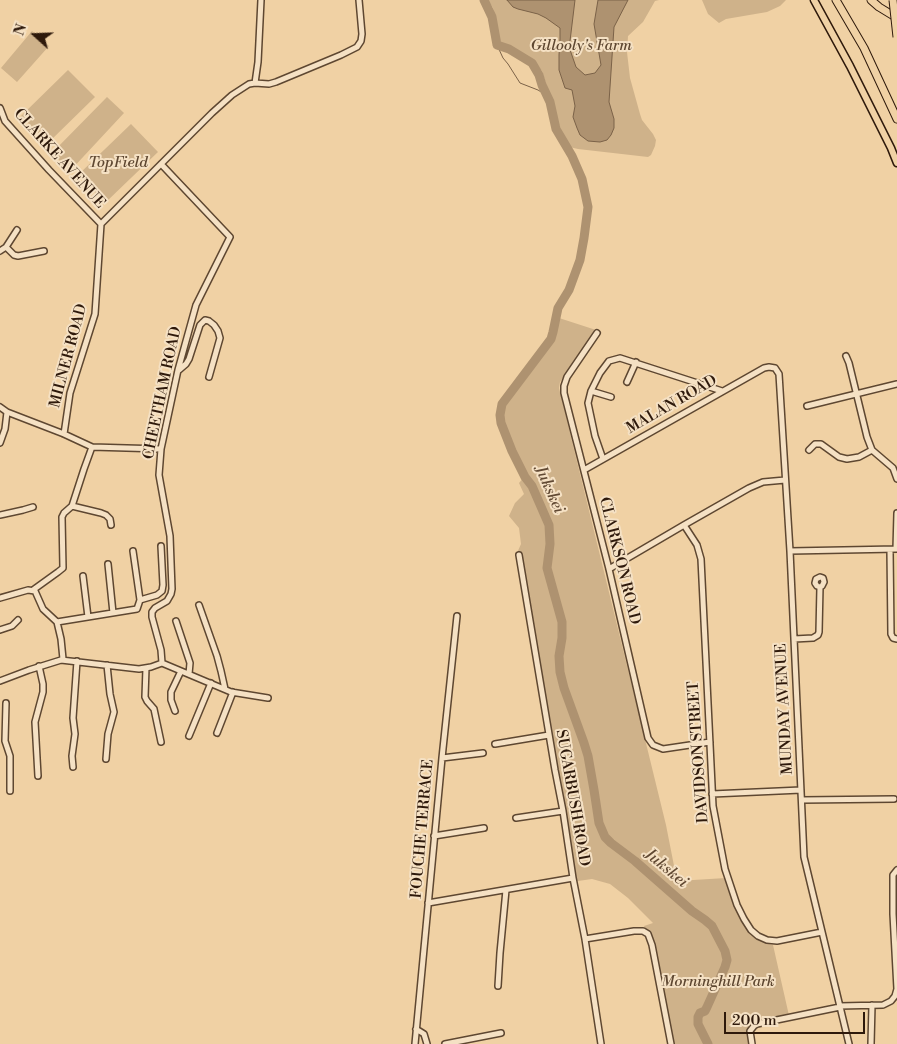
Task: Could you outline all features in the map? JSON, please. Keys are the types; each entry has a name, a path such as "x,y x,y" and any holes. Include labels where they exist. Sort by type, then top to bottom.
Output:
{"highway":[{"path":"836,0 864,48 897,119"},
{"path":"871,0 897,18"},
{"path":"893,0 897,38"}],"main road":[{"path":"814,0 826,19 887,139 897,163"}],"street":[{"path":"255,83 261,0"},
{"path":"101,224 225,100 245,86 255,83 269,84 276,82 354,49 359,45 362,34 359,0"},
{"name":"CLARKE AVENUE","path":"0,108 2,123 101,224"},
{"name":"CHEETHAM ROAD","path":"161,164 230,237 199,298 194,313 178,370 161,449 160,475 170,536 172,590 166,601 152,612 152,620 161,650 162,663"},
{"name":"MILNER ROAD","path":"64,434 70,393 95,314 101,224"},
{"path":"0,251 6,247 17,230"},
{"path":"6,247 14,255 18,256 44,251"},
{"path":"178,370 189,359 202,321 205,320 214,325 220,338 210,377"},
{"name":"CLARKSON ROAD","path":"597,333 567,377 564,386 565,399 609,570 647,733 651,742 656,747 663,749 710,742"},
{"path":"846,356 865,431 872,450 893,468 897,479"},
{"path":"603,459 595,436 588,403 591,391 600,373 609,361 620,358 636,362 722,391"},
{"path":"627,382 636,362"},
{"name":"MALAN ROAD","path":"584,470 764,368 769,366 775,368"},
{"name":"MUNDAY AVENUE","path":"775,368 779,374 790,551 804,857 849,1044"},
{"path":"807,406 897,384"},
{"path":"591,391 611,397"},
{"path":"0,407 7,412 92,447 161,449"},
{"path":"0,442 7,412"},
{"path":"809,450 815,444 821,444 840,457 847,459 859,457 872,450"},
{"path":"0,598 33,590 63,568 62,517 64,512 72,506 92,447"},
{"path":"609,570 684,524 754,485 763,482 785,480"},
{"path":"72,506 106,515 110,519 111,525"},
{"path":"0,515 33,507"},
{"path":"897,512 891,634 893,638 897,639"},
{"name":"DAVIDSON STREET","path":"684,524 697,545 702,565 714,815 725,869 737,905 744,920 758,936 774,941 822,932"},
{"path":"140,600 157,595 162,591 161,546"},
{"path":"790,551 894,549"},
{"path":"57,622 136,610 140,600 133,551"},
{"name":"SUGARBUSH ROAD","path":"520,555 601,1044"},
{"path":"108,564 113,614"},
{"path":"83,576 88,618"},
{"path":"794,639 813,638 820,632 820,587"},
{"path":"33,590 36,592 43,609 57,622 63,660"},
{"path":"199,605 217,656 225,689"},
{"name":"FOUCHE TERRACE","path":"415,1044 434,836 458,616"},
{"path":"0,630 12,626 18,620"},
{"path":"176,622 190,663 189,674"},
{"path":"0,681 53,661 77,661 134,668 146,668 162,663 234,692 268,698"},
{"path":"73,767 72,754 75,734 73,718 77,661"},
{"path":"106,759 108,734 114,712 107,664"},
{"path":"38,776 35,722 43,692 39,666"},
{"path":"146,668 145,697 154,708 161,742"},
{"path":"175,711 171,700 171,692 181,671"},
{"path":"188,736 211,683"},
{"path":"216,733 234,692"},
{"path":"6,703 3,742 10,756 10,790"},
{"path":"495,744 549,735"},
{"path":"442,758 483,753"},
{"path":"712,794 801,790"},
{"path":"802,800 894,799"},
{"path":"516,818 563,811"},
{"path":"434,836 484,828"},
{"path":"752,1044 750,1031 757,1024 840,1007 883,1004 892,1001 896,993 893,878 897,870"},
{"path":"428,902 573,878"},
{"path":"498,986 506,890"},
{"path":"585,939 642,930 648,934 652,945 671,1044"},
{"path":"872,1005 872,1044"},
{"path":"416,1029 424,1034 427,1044"},
{"path":"445,1044 501,1033"}],"green space":[{"name":"Gillooly's Farm","path":"488,0 659,0 655,1 643,22 628,36 627,52 630,78 640,114 656,140 651,155 648,157 569,147 563,137 542,71 535,63 501,43 493,8"},
{"path":"702,0 786,0 780,6 767,12 726,19 719,23 708,14"},
{"path":"32,31 49,46 17,82 1,68"},
{"path":"68,70 95,97 48,143 21,116"},
{"path":"107,97 124,113 70,171 52,153"},
{"name":"TopField","path":"131,124 158,152 105,203 78,175"},
{"name":"Morninghill Park","path":"556,317 596,330 560,382 559,388 666,825 677,881 726,878 755,936 765,943 773,945 790,1020 756,1027 753,1031 755,1044 670,1044 651,946 644,926 653,923 628,898 610,884 592,879 571,882 517,553 521,544 519,528 509,516 515,503 524,494 519,483 525,476 503,432 500,415 502,404 551,339"}],"shaded area":[{"path":"507,0 575,0 570,41 568,44 576,67 585,75 595,73 601,65 594,24 598,0 628,0 614,27 609,102 614,119 614,128 607,140 600,142 588,141 580,135 577,128 573,117 575,106 572,90 565,88 559,70 560,28 538,14 513,7"}],"waterway":[{"name":"Jukskei","path":"484,0 492,17 497,45 509,49 532,63 539,75 550,102 556,129 572,156 582,179 588,207 580,260 569,290 558,308 551,339 502,404 501,423 512,451 525,477 532,486 549,525 550,544 547,568 562,622 559,656 560,672 588,756 599,823 605,837 611,843 712,926 725,951 727,960 725,967 705,1011 700,1013 698,1017 698,1024 708,1044"},
{"path":"497,45 503,58 520,83 546,95 550,102"}]}
